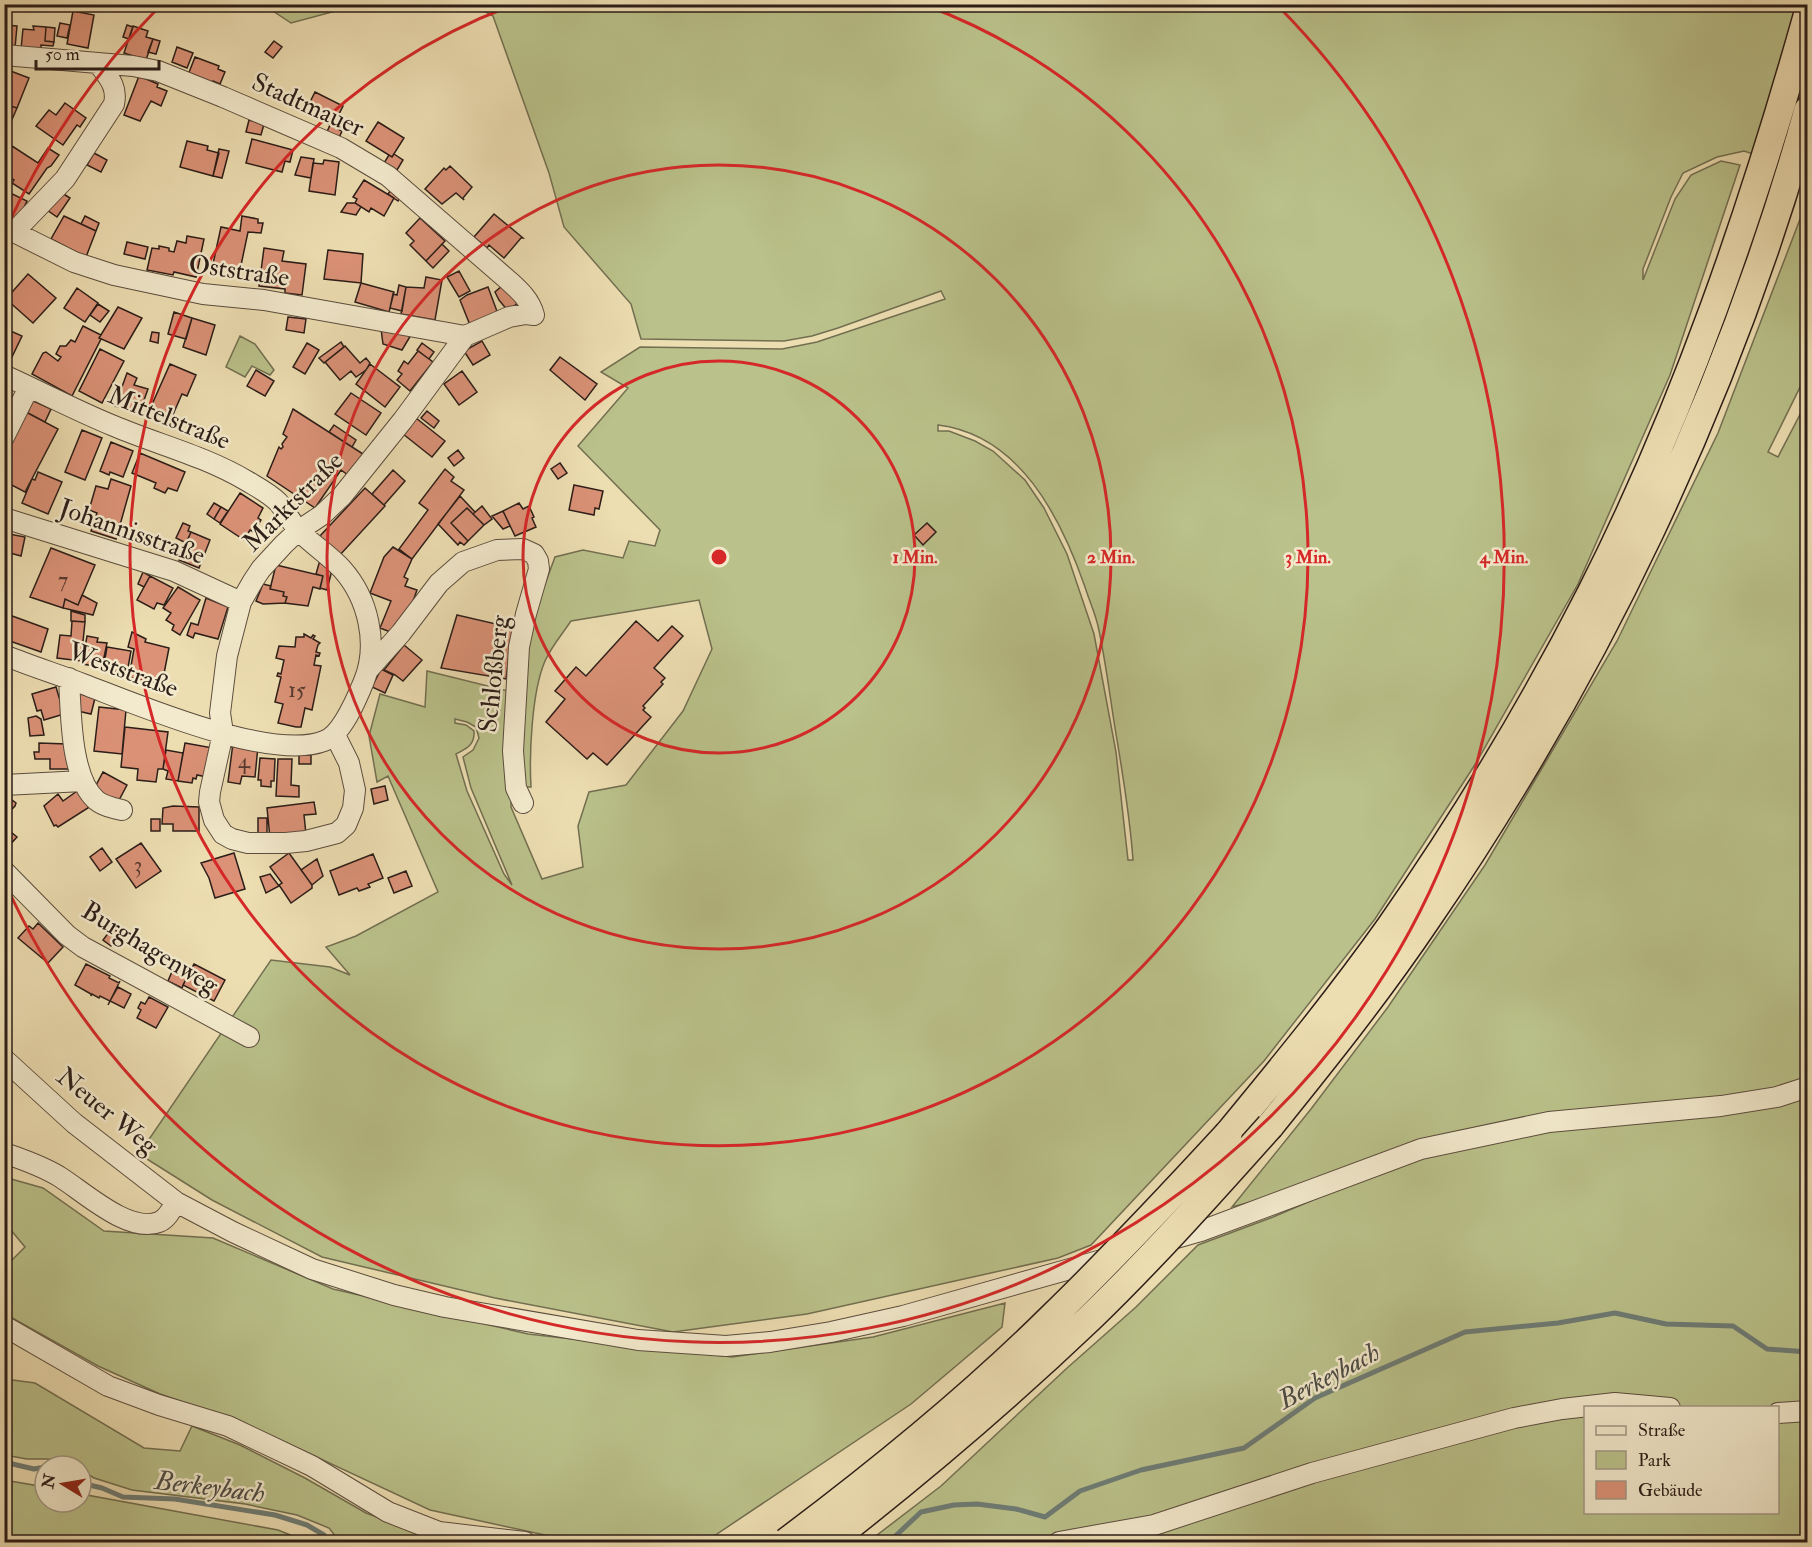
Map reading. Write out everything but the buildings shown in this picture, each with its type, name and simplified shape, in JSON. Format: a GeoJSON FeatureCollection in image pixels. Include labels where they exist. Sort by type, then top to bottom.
{"type":"FeatureCollection","features":[{"type":"Feature","properties":{"kind":"highway"},"geometry":{"type":"LineString","coordinates":[[786,1542],[851,1493],[951,1410],[1048,1322],[1140,1230],[1228,1134],[1311,1033],[1389,928],[1462,820],[1529,708],[1591,593],[1647,475],[1698,354],[1742,232],[1780,113],[1808,13]]}},
{"type":"Feature","properties":{"kind":"highway"},"geometry":{"type":"LineString","coordinates":[[829,1542],[894,1492],[985,1414],[1090,1317],[1182,1224],[1270,1126],[1350,1027],[1425,924],[1495,817],[1560,708],[1620,595],[1674,480],[1724,363],[1767,243],[1808,110]]}},
{"type":"Feature","properties":{"kind":"street","name":"Stadtmauer"},"geometry":{"type":"LineString","coordinates":[[4,55],[146,68],[172,76],[256,111],[363,160],[400,186],[509,281],[529,302],[534,315],[509,317],[465,336]]}},
{"type":"Feature","properties":{"kind":"street","name":"Oststraße"},"geometry":{"type":"LineString","coordinates":[[98,63],[114,85],[114,104],[65,179],[10,229],[74,262],[139,281],[202,294],[264,300],[465,336]]}},
{"type":"Feature","properties":{"kind":"street","name":"Marktstraße"},"geometry":{"type":"LineString","coordinates":[[335,735],[349,763],[355,790],[346,825],[337,833],[306,841],[267,844],[248,843],[223,834],[214,820],[209,802],[223,734],[220,713],[227,656],[241,602],[261,569],[298,531],[322,515],[342,496],[403,420],[465,336]]}},
{"type":"Feature","properties":{"kind":"street","name":"Mittelstraße"},"geometry":{"type":"LineString","coordinates":[[4,375],[114,426],[202,458],[235,474],[278,502],[298,531]]}},
{"type":"Feature","properties":{"kind":"street"},"geometry":{"type":"LineString","coordinates":[[4,437],[29,387]]}},
{"type":"Feature","properties":{"kind":"street","name":"Johannisstraße"},"geometry":{"type":"LineString","coordinates":[[4,518],[174,571],[241,602]]}},
{"type":"Feature","properties":{"kind":"street"},"geometry":{"type":"LineString","coordinates":[[223,734],[253,741],[296,745],[324,741],[335,735],[354,702],[368,670],[372,636],[358,592],[342,569],[298,531]]}},
{"type":"Feature","properties":{"kind":"street","name":"Schloßberg"},"geometry":{"type":"LineString","coordinates":[[368,670],[401,633],[439,583],[463,562],[497,550],[523,549],[534,554],[539,569],[519,647],[513,751],[516,788],[523,803]]}},
{"type":"Feature","properties":{"kind":"street","name":"Weststraße"},"geometry":{"type":"LineString","coordinates":[[4,655],[170,717],[223,734]]}},
{"type":"Feature","properties":{"kind":"street"},"geometry":{"type":"LineString","coordinates":[[69,678],[74,743],[83,781],[96,800],[122,810]]}},
{"type":"Feature","properties":{"kind":"street"},"geometry":{"type":"LineString","coordinates":[[4,785],[83,781]]}},
{"type":"Feature","properties":{"kind":"street","name":"Burghagenweg"},"geometry":{"type":"LineString","coordinates":[[4,871],[83,947],[249,1036]]}},
{"type":"Feature","properties":{"kind":"street","name":"Neuer Weg"},"geometry":{"type":"LineString","coordinates":[[4,1059],[74,1123],[176,1202],[312,1269],[394,1295],[445,1307],[638,1340],[726,1347],[831,1332],[903,1316],[1054,1275],[1201,1231],[1421,1149],[1549,1122],[1721,1106],[1777,1097],[1808,1087]]}},
{"type":"Feature","properties":{"kind":"street"},"geometry":{"type":"LineString","coordinates":[[4,1154],[58,1176],[96,1202],[141,1224],[159,1222],[166,1218],[176,1202]]}},
{"type":"Feature","properties":{"kind":"street"},"geometry":{"type":"LineString","coordinates":[[4,1326],[108,1386],[159,1406],[228,1426],[312,1466],[388,1512],[439,1532],[525,1542]]}},
{"type":"Feature","properties":{"kind":"street"},"geometry":{"type":"LineString","coordinates":[[1588,1406],[1615,1403],[1656,1406]]}},
{"type":"Feature","properties":{"kind":"street"},"geometry":{"type":"LineString","coordinates":[[1059,1542],[1154,1525],[1312,1473],[1514,1418],[1584,1407]]}},
{"type":"Feature","properties":{"kind":"street"},"geometry":{"type":"LineString","coordinates":[[1779,1413],[1808,1411]]}},
{"type":"Feature","properties":{"kind":"green space"},"geometry":{"type":"Polygon","coordinates":[[[264,5],[358,5],[291,23],[264,5]]]}},
{"type":"Feature","properties":{"kind":"green space"},"geometry":{"type":"Polygon","coordinates":[[[474,5],[1807,5],[1807,171],[1744,151],[1717,157],[1683,173],[1671,197],[1643,269],[1643,280],[1675,199],[1691,175],[1721,161],[1740,165],[1670,375],[1578,584],[1476,763],[1375,919],[1264,1061],[1091,1245],[1058,1258],[807,1314],[673,1332],[495,1298],[322,1257],[212,1200],[139,1154],[271,960],[330,967],[350,975],[326,947],[356,936],[438,892],[388,776],[377,782],[369,736],[380,694],[425,707],[427,671],[512,692],[511,807],[542,879],[583,867],[578,826],[589,792],[626,785],[683,711],[712,649],[699,600],[571,621],[550,651],[541,674],[532,722],[531,787],[522,787],[519,769],[525,656],[533,617],[555,557],[583,550],[623,558],[629,541],[655,546],[660,530],[578,446],[628,388],[601,372],[640,347],[782,349],[817,342],[945,299],[941,291],[838,328],[784,341],[641,339],[631,304],[564,227],[549,173],[493,16],[474,5]],[[938,425],[938,431],[949,431],[993,451],[1025,480],[1044,508],[1067,554],[1094,634],[1116,752],[1128,860],[1133,860],[1124,781],[1098,626],[1063,534],[1050,508],[1014,462],[992,445],[967,432],[938,425]],[[455,719],[455,723],[466,725],[474,731],[472,743],[456,754],[467,791],[504,874],[512,885],[471,788],[463,757],[473,750],[479,738],[476,727],[455,719]]]}},
{"type":"Feature","properties":{"kind":"green space"},"geometry":{"type":"Polygon","coordinates":[[[1807,201],[1807,373],[1768,452],[1778,457],[1807,401],[1807,1542],[868,1542],[941,1486],[1136,1307],[1198,1245],[1420,1159],[1604,1108],[1232,1207],[1311,1109],[1388,1007],[1485,865],[1617,641],[1718,433],[1807,201]]]}},
{"type":"Feature","properties":{"kind":"green space"},"geometry":{"type":"Polygon","coordinates":[[[240,336],[255,344],[274,370],[270,375],[252,366],[245,377],[226,367],[240,336]]]}},
{"type":"Feature","properties":{"kind":"green space"},"geometry":{"type":"Polygon","coordinates":[[[4,1177],[43,1188],[104,1231],[213,1238],[333,1289],[528,1334],[732,1357],[873,1337],[1005,1303],[1002,1327],[911,1404],[705,1542],[636,1542],[554,1537],[430,1510],[246,1424],[160,1394],[98,1366],[5,1314],[5,1267],[25,1247],[5,1223],[4,1177]]]}},
{"type":"Feature","properties":{"kind":"green space"},"geometry":{"type":"Polygon","coordinates":[[[5,1379],[35,1383],[144,1448],[180,1451],[192,1426],[240,1445],[305,1478],[366,1513],[431,1537],[454,1542],[340,1542],[329,1528],[297,1515],[245,1504],[132,1490],[94,1478],[93,1454],[33,1454],[33,1459],[5,1455],[5,1379]]]}},
{"type":"Feature","properties":{"kind":"green space"},"geometry":{"type":"Polygon","coordinates":[[[4,1480],[33,1485],[33,1514],[93,1514],[93,1496],[278,1530],[308,1542],[5,1542],[4,1480]]]}},
{"type":"Feature","properties":{"kind":"waterway","name":"Berkeybach"},"geometry":{"type":"LineString","coordinates":[[889,1542],[921,1512],[954,1505],[977,1504],[1016,1509],[1045,1517],[1080,1491],[1141,1470],[1244,1448],[1315,1398],[1465,1332],[1558,1323],[1615,1313],[1666,1324],[1733,1326],[1767,1349],[1808,1352]]}},
{"type":"Feature","properties":{"kind":"waterway","name":"Berkeybach"},"geometry":{"type":"LineString","coordinates":[[4,1462],[33,1469]]}},
{"type":"Feature","properties":{"kind":"waterway","name":"Berkeybach"},"geometry":{"type":"LineString","coordinates":[[93,1486],[123,1497],[175,1499],[275,1515],[307,1525],[324,1535],[327,1542]]}}]}
